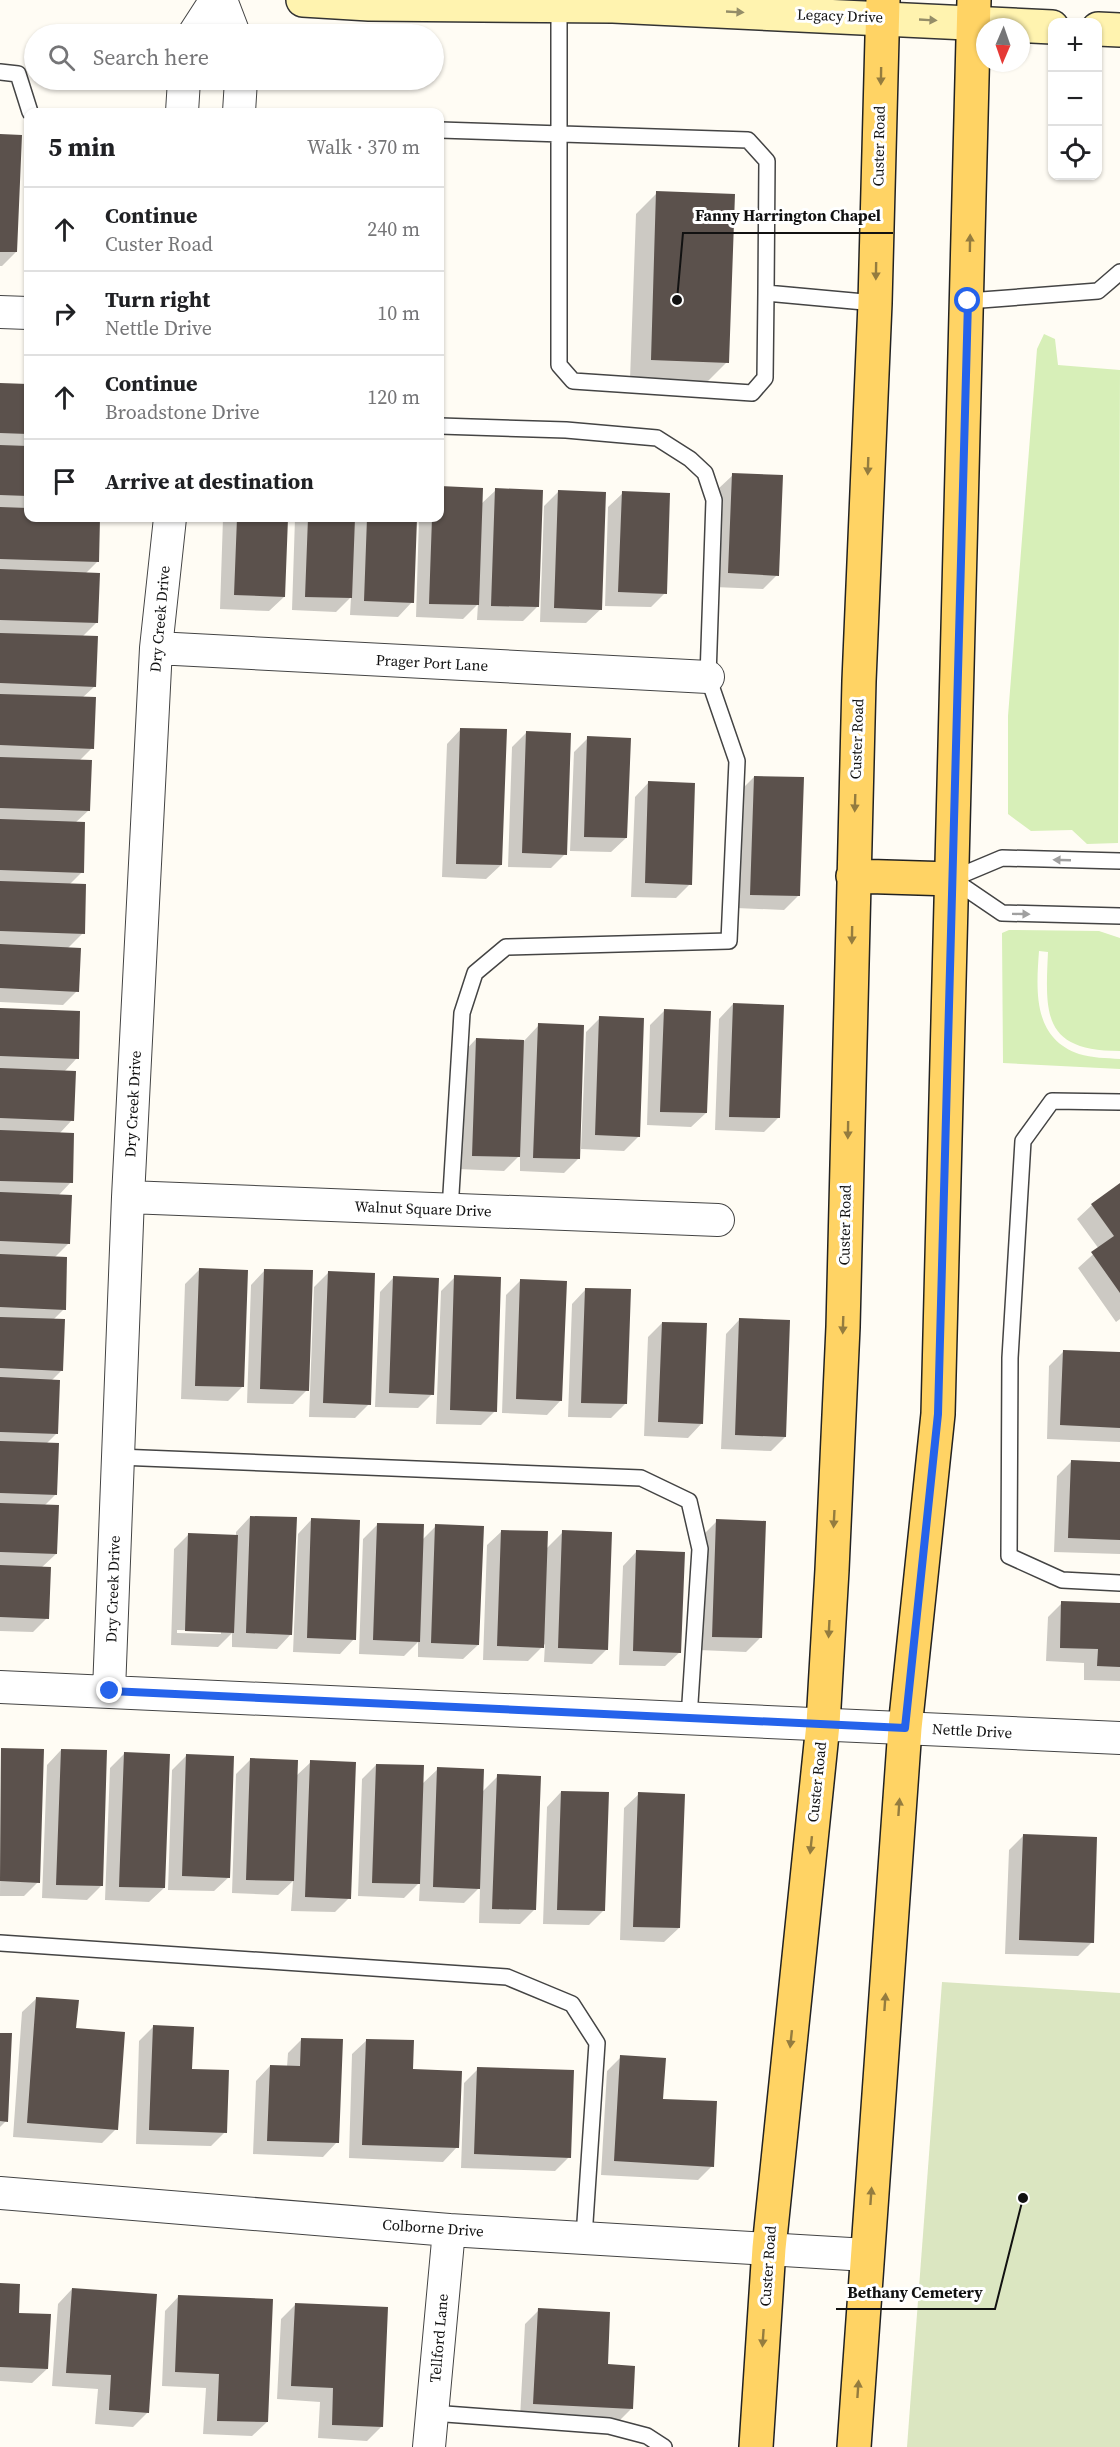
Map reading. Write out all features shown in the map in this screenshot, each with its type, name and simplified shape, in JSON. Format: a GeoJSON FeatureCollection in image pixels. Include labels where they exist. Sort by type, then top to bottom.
{"type":"FeatureCollection","features":[{"type":"Feature","properties":{"kind":"main road","name":"Legacy Drive"},"geometry":{"type":"LineString","coordinates":[[303,0],[369,4],[974,11],[1048,26]]}},
{"type":"Feature","properties":{"kind":"main road","name":"Custer Road"},"geometry":{"type":"LineString","coordinates":[[756,2447],[769,2247],[823,1724],[843,1327],[853,876],[875,303],[883,9]]}},
{"type":"Feature","properties":{"kind":"main road"},"geometry":{"type":"LineString","coordinates":[[854,2447],[905,1728],[938,1414],[974,11]]}},
{"type":"Feature","properties":{"kind":"main road"},"geometry":{"type":"LineString","coordinates":[[1102,29],[1120,30]]}},
{"type":"Feature","properties":{"kind":"main road"},"geometry":{"type":"LineString","coordinates":[[853,876],[952,879]]}},
{"type":"Feature","properties":{"kind":"street"},"geometry":{"type":"LineString","coordinates":[[200,24],[216,0]]}},
{"type":"Feature","properties":{"kind":"street"},"geometry":{"type":"LineString","coordinates":[[221,0],[230,24]]}},
{"type":"Feature","properties":{"kind":"street"},"geometry":{"type":"LineString","coordinates":[[182,108],[183,90]]}},
{"type":"Feature","properties":{"kind":"street"},"geometry":{"type":"LineString","coordinates":[[239,108],[240,90]]}},
{"type":"Feature","properties":{"kind":"street"},"geometry":{"type":"LineString","coordinates":[[0,312],[24,313]]}},
{"type":"Feature","properties":{"kind":"street","name":"Dry Creek Drive"},"geometry":{"type":"LineString","coordinates":[[110,1691],[128,1197],[156,648],[170,522]]}},
{"type":"Feature","properties":{"kind":"street","name":"Prager Port Lane"},"geometry":{"type":"LineString","coordinates":[[156,648],[708,677]]}},
{"type":"Feature","properties":{"kind":"street","name":"Walnut Square Drive"},"geometry":{"type":"LineString","coordinates":[[128,1197],[718,1220]]}},
{"type":"Feature","properties":{"kind":"street","name":"Nettle Drive"},"geometry":{"type":"LineString","coordinates":[[0,1687],[1120,1738]]}},
{"type":"Feature","properties":{"kind":"street","name":"Colborne Drive"},"geometry":{"type":"LineString","coordinates":[[0,2193],[449,2230],[769,2247],[867,2255]]}},
{"type":"Feature","properties":{"kind":"street","name":"Tellford Lane"},"geometry":{"type":"LineString","coordinates":[[429,2447],[449,2230]]}},
{"type":"Feature","properties":{"kind":"lane"},"geometry":{"type":"LineString","coordinates":[[444,130],[557,133],[748,140],[766,161],[765,378],[752,393],[573,381],[559,365],[557,133],[559,6]]}},
{"type":"Feature","properties":{"kind":"lane"},"geometry":{"type":"LineString","coordinates":[[0,72],[18,74],[29,108]]}},
{"type":"Feature","properties":{"kind":"lane"},"geometry":{"type":"LineString","coordinates":[[968,301],[1098,291],[1120,272]]}},
{"type":"Feature","properties":{"kind":"lane"},"geometry":{"type":"LineString","coordinates":[[766,294],[875,303]]}},
{"type":"Feature","properties":{"kind":"lane"},"geometry":{"type":"LineString","coordinates":[[444,426],[566,430],[657,438],[690,459],[705,473],[714,500],[708,677],[737,761],[729,941],[506,947],[475,973],[462,1013],[450,1210]]}},
{"type":"Feature","properties":{"kind":"lane"},"geometry":{"type":"LineString","coordinates":[[952,879],[1002,858],[1120,861]]}},
{"type":"Feature","properties":{"kind":"lane"},"geometry":{"type":"LineString","coordinates":[[952,879],[1002,913],[1120,916]]}},
{"type":"Feature","properties":{"kind":"lane"},"geometry":{"type":"LineString","coordinates":[[1120,1102],[1052,1101],[1023,1140],[1010,1358],[1009,1533],[1009,1556],[1062,1580],[1120,1583]]}},
{"type":"Feature","properties":{"kind":"lane"},"geometry":{"type":"LineString","coordinates":[[118,1457],[641,1478],[689,1501],[699,1549],[689,1718]]}},
{"type":"Feature","properties":{"kind":"lane"},"geometry":{"type":"LineString","coordinates":[[0,1943],[507,1977],[572,2004],[597,2043],[584,2237]]}},
{"type":"Feature","properties":{"kind":"lane"},"geometry":{"type":"LineString","coordinates":[[432,2413],[609,2427],[647,2436],[664,2447]]}},
{"type":"Feature","properties":{"kind":"green space"},"geometry":{"type":"Polygon","coordinates":[[[1044,334],[1055,339],[1058,365],[1120,370],[1118,843],[1087,844],[1072,830],[1031,831],[1008,814],[1008,716],[1037,349],[1044,334]]]}},
{"type":"Feature","properties":{"kind":"green space"},"geometry":{"type":"Polygon","coordinates":[[[1009,930],[1099,931],[1120,938],[1120,1051],[1095,1049],[1076,1044],[1063,1036],[1054,1025],[1047,994],[1048,952],[1039,951],[1038,997],[1045,1025],[1064,1047],[1079,1054],[1120,1059],[1120,1069],[1003,1063],[1002,933],[1009,930]]]}},
{"type":"Feature","properties":{"kind":"green space"},"geometry":{"type":"Polygon","coordinates":[[[942,1982],[1120,1993],[1120,2447],[907,2447],[942,1982]]]}},
{"type":"Feature","properties":{"kind":"building"},"geometry":{"type":"Polygon","coordinates":[[[0,134],[22,135],[17,252],[0,252],[0,134]]]}},
{"type":"Feature","properties":{"kind":"building"},"geometry":{"type":"Polygon","coordinates":[[[656,191],[735,194],[729,363],[651,360],[656,191]]]}},
{"type":"Feature","properties":{"kind":"building"},"geometry":{"type":"Polygon","coordinates":[[[0,383],[24,384],[24,434],[0,433],[0,383]]]}},
{"type":"Feature","properties":{"kind":"building"},"geometry":{"type":"Polygon","coordinates":[[[0,445],[24,446],[24,496],[0,495],[0,445]]]}},
{"type":"Feature","properties":{"kind":"building"},"geometry":{"type":"Polygon","coordinates":[[[732,473],[783,475],[779,576],[728,573],[732,473]]]}},
{"type":"Feature","properties":{"kind":"building"},"geometry":{"type":"Polygon","coordinates":[[[444,486],[483,488],[479,605],[429,604],[432,522],[444,522],[444,486]]]}},
{"type":"Feature","properties":{"kind":"building"},"geometry":{"type":"Polygon","coordinates":[[[495,488],[543,490],[539,607],[491,606],[495,488]]]}},
{"type":"Feature","properties":{"kind":"building"},"geometry":{"type":"Polygon","coordinates":[[[558,490],[606,492],[602,610],[554,608],[558,490]]]}},
{"type":"Feature","properties":{"kind":"building"},"geometry":{"type":"Polygon","coordinates":[[[622,491],[670,493],[667,594],[618,592],[622,491]]]}},
{"type":"Feature","properties":{"kind":"building"},"geometry":{"type":"Polygon","coordinates":[[[0,507],[24,508],[24,522],[100,522],[99,562],[0,559],[0,507]]]}},
{"type":"Feature","properties":{"kind":"building"},"geometry":{"type":"Polygon","coordinates":[[[237,522],[288,522],[285,597],[234,595],[237,522]]]}},
{"type":"Feature","properties":{"kind":"building"},"geometry":{"type":"Polygon","coordinates":[[[308,522],[355,522],[352,598],[305,597],[308,522]]]}},
{"type":"Feature","properties":{"kind":"building"},"geometry":{"type":"Polygon","coordinates":[[[367,522],[417,522],[414,603],[364,601],[367,522]]]}},
{"type":"Feature","properties":{"kind":"building"},"geometry":{"type":"Polygon","coordinates":[[[0,569],[100,573],[98,623],[0,620],[0,569]]]}},
{"type":"Feature","properties":{"kind":"building"},"geometry":{"type":"Polygon","coordinates":[[[0,633],[98,636],[96,687],[0,683],[0,633]]]}},
{"type":"Feature","properties":{"kind":"building"},"geometry":{"type":"Polygon","coordinates":[[[0,694],[96,697],[94,749],[0,745],[0,694]]]}},
{"type":"Feature","properties":{"kind":"building"},"geometry":{"type":"Polygon","coordinates":[[[460,728],[507,729],[502,865],[456,864],[460,728]]]}},
{"type":"Feature","properties":{"kind":"building"},"geometry":{"type":"Polygon","coordinates":[[[526,731],[571,733],[567,855],[522,853],[526,731]]]}},
{"type":"Feature","properties":{"kind":"building"},"geometry":{"type":"Polygon","coordinates":[[[587,736],[631,738],[627,838],[584,837],[587,736]]]}},
{"type":"Feature","properties":{"kind":"building"},"geometry":{"type":"Polygon","coordinates":[[[0,757],[92,760],[90,811],[0,808],[0,757]]]}},
{"type":"Feature","properties":{"kind":"building"},"geometry":{"type":"Polygon","coordinates":[[[754,776],[804,777],[800,896],[750,895],[754,776]]]}},
{"type":"Feature","properties":{"kind":"building"},"geometry":{"type":"Polygon","coordinates":[[[648,781],[695,783],[692,885],[645,883],[648,781]]]}},
{"type":"Feature","properties":{"kind":"building"},"geometry":{"type":"Polygon","coordinates":[[[0,819],[85,822],[84,873],[0,870],[0,819]]]}},
{"type":"Feature","properties":{"kind":"building"},"geometry":{"type":"Polygon","coordinates":[[[0,881],[86,884],[85,934],[0,931],[0,881]]]}},
{"type":"Feature","properties":{"kind":"building"},"geometry":{"type":"Polygon","coordinates":[[[0,944],[81,948],[79,992],[0,988],[0,944]]]}},
{"type":"Feature","properties":{"kind":"building"},"geometry":{"type":"Polygon","coordinates":[[[733,1003],[784,1005],[780,1118],[729,1117],[733,1003]]]}},
{"type":"Feature","properties":{"kind":"building"},"geometry":{"type":"Polygon","coordinates":[[[0,1008],[80,1011],[79,1059],[0,1056],[0,1008]]]}},
{"type":"Feature","properties":{"kind":"building"},"geometry":{"type":"Polygon","coordinates":[[[664,1009],[711,1011],[707,1113],[660,1112],[664,1009]]]}},
{"type":"Feature","properties":{"kind":"building"},"geometry":{"type":"Polygon","coordinates":[[[599,1016],[644,1018],[640,1137],[595,1135],[599,1016]]]}},
{"type":"Feature","properties":{"kind":"building"},"geometry":{"type":"Polygon","coordinates":[[[538,1023],[584,1025],[580,1159],[533,1158],[538,1023]]]}},
{"type":"Feature","properties":{"kind":"building"},"geometry":{"type":"Polygon","coordinates":[[[476,1038],[524,1040],[520,1157],[472,1156],[476,1038]]]}},
{"type":"Feature","properties":{"kind":"building"},"geometry":{"type":"Polygon","coordinates":[[[0,1068],[76,1071],[74,1121],[0,1118],[0,1068]]]}},
{"type":"Feature","properties":{"kind":"building"},"geometry":{"type":"Polygon","coordinates":[[[0,1130],[74,1133],[73,1183],[0,1181],[0,1130]]]}},
{"type":"Feature","properties":{"kind":"building"},"geometry":{"type":"Polygon","coordinates":[[[1120,1183],[1120,1293],[1091,1252],[1114,1236],[1091,1204],[1120,1183]]]}},
{"type":"Feature","properties":{"kind":"building"},"geometry":{"type":"Polygon","coordinates":[[[0,1192],[72,1195],[70,1244],[0,1241],[0,1192]]]}},
{"type":"Feature","properties":{"kind":"building"},"geometry":{"type":"Polygon","coordinates":[[[0,1254],[67,1257],[66,1310],[0,1307],[0,1254]]]}},
{"type":"Feature","properties":{"kind":"building"},"geometry":{"type":"Polygon","coordinates":[[[199,1268],[248,1270],[244,1387],[195,1386],[199,1268]]]}},
{"type":"Feature","properties":{"kind":"building"},"geometry":{"type":"Polygon","coordinates":[[[264,1269],[313,1270],[309,1391],[260,1389],[264,1269]]]}},
{"type":"Feature","properties":{"kind":"building"},"geometry":{"type":"Polygon","coordinates":[[[328,1271],[375,1273],[371,1405],[323,1403],[328,1271]]]}},
{"type":"Feature","properties":{"kind":"building"},"geometry":{"type":"Polygon","coordinates":[[[454,1275],[501,1277],[497,1412],[450,1410],[454,1275]]]}},
{"type":"Feature","properties":{"kind":"building"},"geometry":{"type":"Polygon","coordinates":[[[393,1276],[439,1278],[434,1395],[389,1393],[393,1276]]]}},
{"type":"Feature","properties":{"kind":"building"},"geometry":{"type":"Polygon","coordinates":[[[520,1279],[567,1281],[562,1401],[516,1399],[520,1279]]]}},
{"type":"Feature","properties":{"kind":"building"},"geometry":{"type":"Polygon","coordinates":[[[585,1288],[631,1289],[627,1404],[581,1403],[585,1288]]]}},
{"type":"Feature","properties":{"kind":"building"},"geometry":{"type":"Polygon","coordinates":[[[0,1317],[65,1319],[63,1371],[0,1368],[0,1317]]]}},
{"type":"Feature","properties":{"kind":"building"},"geometry":{"type":"Polygon","coordinates":[[[739,1318],[790,1320],[786,1437],[735,1435],[739,1318]]]}},
{"type":"Feature","properties":{"kind":"building"},"geometry":{"type":"Polygon","coordinates":[[[662,1322],[707,1323],[703,1424],[658,1422],[662,1322]]]}},
{"type":"Feature","properties":{"kind":"building"},"geometry":{"type":"Polygon","coordinates":[[[1063,1350],[1120,1352],[1120,1428],[1060,1425],[1063,1350]]]}},
{"type":"Feature","properties":{"kind":"building"},"geometry":{"type":"Polygon","coordinates":[[[0,1377],[60,1380],[58,1434],[0,1432],[0,1377]]]}},
{"type":"Feature","properties":{"kind":"building"},"geometry":{"type":"Polygon","coordinates":[[[0,1441],[59,1443],[57,1495],[0,1493],[0,1441]]]}},
{"type":"Feature","properties":{"kind":"building"},"geometry":{"type":"Polygon","coordinates":[[[1071,1460],[1120,1462],[1120,1540],[1068,1538],[1071,1460]]]}},
{"type":"Feature","properties":{"kind":"building"},"geometry":{"type":"Polygon","coordinates":[[[0,1503],[59,1505],[57,1554],[0,1552],[0,1503]]]}},
{"type":"Feature","properties":{"kind":"building"},"geometry":{"type":"Polygon","coordinates":[[[250,1516],[297,1517],[292,1635],[246,1633],[250,1516]]]}},
{"type":"Feature","properties":{"kind":"building"},"geometry":{"type":"Polygon","coordinates":[[[311,1518],[360,1520],[356,1640],[307,1638],[311,1518]]]}},
{"type":"Feature","properties":{"kind":"building"},"geometry":{"type":"Polygon","coordinates":[[[716,1519],[766,1521],[762,1638],[712,1637],[716,1519]]]}},
{"type":"Feature","properties":{"kind":"building"},"geometry":{"type":"Polygon","coordinates":[[[377,1523],[424,1524],[420,1642],[373,1640],[377,1523]]]}},
{"type":"Feature","properties":{"kind":"building"},"geometry":{"type":"Polygon","coordinates":[[[435,1524],[484,1526],[479,1645],[431,1643],[435,1524]]]}},
{"type":"Feature","properties":{"kind":"building"},"geometry":{"type":"Polygon","coordinates":[[[501,1530],[548,1531],[544,1648],[497,1646],[501,1530]]]}},
{"type":"Feature","properties":{"kind":"building"},"geometry":{"type":"Polygon","coordinates":[[[562,1530],[612,1532],[608,1650],[558,1648],[562,1530]]]}},
{"type":"Feature","properties":{"kind":"building"},"geometry":{"type":"Polygon","coordinates":[[[188,1533],[238,1535],[234,1633],[185,1631],[188,1533]]]}},
{"type":"Feature","properties":{"kind":"building"},"geometry":{"type":"Polygon","coordinates":[[[636,1550],[685,1552],[681,1653],[633,1651],[636,1550]]]}},
{"type":"Feature","properties":{"kind":"building"},"geometry":{"type":"Polygon","coordinates":[[[0,1565],[51,1567],[49,1619],[0,1617],[0,1565]]]}},
{"type":"Feature","properties":{"kind":"building"},"geometry":{"type":"Polygon","coordinates":[[[1061,1601],[1120,1603],[1120,1667],[1097,1666],[1098,1649],[1060,1648],[1061,1601]]]}},
{"type":"Feature","properties":{"kind":"building"},"geometry":{"type":"Polygon","coordinates":[[[1,1748],[44,1749],[40,1883],[0,1881],[1,1748]]]}},
{"type":"Feature","properties":{"kind":"building"},"geometry":{"type":"Polygon","coordinates":[[[61,1749],[107,1750],[103,1886],[56,1885],[61,1749]]]}},
{"type":"Feature","properties":{"kind":"building"},"geometry":{"type":"Polygon","coordinates":[[[124,1752],[170,1754],[165,1888],[119,1887],[124,1752]]]}},
{"type":"Feature","properties":{"kind":"building"},"geometry":{"type":"Polygon","coordinates":[[[186,1754],[234,1756],[230,1878],[182,1876],[186,1754]]]}},
{"type":"Feature","properties":{"kind":"building"},"geometry":{"type":"Polygon","coordinates":[[[250,1758],[298,1760],[294,1881],[246,1880],[250,1758]]]}},
{"type":"Feature","properties":{"kind":"building"},"geometry":{"type":"Polygon","coordinates":[[[310,1760],[356,1762],[351,1899],[305,1897],[310,1760]]]}},
{"type":"Feature","properties":{"kind":"building"},"geometry":{"type":"Polygon","coordinates":[[[376,1764],[424,1765],[420,1884],[372,1883],[376,1764]]]}},
{"type":"Feature","properties":{"kind":"building"},"geometry":{"type":"Polygon","coordinates":[[[437,1767],[484,1769],[480,1889],[433,1887],[437,1767]]]}},
{"type":"Feature","properties":{"kind":"building"},"geometry":{"type":"Polygon","coordinates":[[[497,1774],[541,1776],[536,1910],[492,1909],[497,1774]]]}},
{"type":"Feature","properties":{"kind":"building"},"geometry":{"type":"Polygon","coordinates":[[[561,1791],[609,1792],[605,1911],[557,1910],[561,1791]]]}},
{"type":"Feature","properties":{"kind":"building"},"geometry":{"type":"Polygon","coordinates":[[[638,1792],[685,1794],[680,1928],[633,1927],[638,1792]]]}},
{"type":"Feature","properties":{"kind":"building"},"geometry":{"type":"Polygon","coordinates":[[[1023,1834],[1097,1837],[1094,1943],[1019,1940],[1023,1834]]]}},
{"type":"Feature","properties":{"kind":"building"},"geometry":{"type":"Polygon","coordinates":[[[36,1997],[79,2000],[76,2028],[125,2032],[118,2130],[27,2123],[36,1997]]]}},
{"type":"Feature","properties":{"kind":"building"},"geometry":{"type":"Polygon","coordinates":[[[153,2025],[194,2027],[192,2069],[229,2070],[227,2133],[149,2130],[153,2025]]]}},
{"type":"Feature","properties":{"kind":"building"},"geometry":{"type":"Polygon","coordinates":[[[0,2033],[12,2033],[8,2122],[0,2121],[0,2033]]]}},
{"type":"Feature","properties":{"kind":"building"},"geometry":{"type":"Polygon","coordinates":[[[301,2038],[343,2039],[339,2143],[267,2141],[270,2065],[300,2066],[301,2038]]]}},
{"type":"Feature","properties":{"kind":"building"},"geometry":{"type":"Polygon","coordinates":[[[366,2039],[414,2040],[413,2069],[462,2071],[459,2148],[362,2145],[366,2039]]]}},
{"type":"Feature","properties":{"kind":"building"},"geometry":{"type":"Polygon","coordinates":[[[620,2055],[666,2058],[663,2099],[717,2101],[714,2167],[614,2161],[620,2055]]]}},
{"type":"Feature","properties":{"kind":"building"},"geometry":{"type":"Polygon","coordinates":[[[477,2067],[574,2070],[571,2158],[474,2154],[477,2067]]]}},
{"type":"Feature","properties":{"kind":"building"},"geometry":{"type":"Polygon","coordinates":[[[0,2283],[20,2284],[19,2313],[51,2314],[48,2369],[0,2367],[0,2283]]]}},
{"type":"Feature","properties":{"kind":"building"},"geometry":{"type":"Polygon","coordinates":[[[72,2288],[157,2294],[149,2413],[109,2410],[111,2375],[66,2373],[72,2288]]]}},
{"type":"Feature","properties":{"kind":"building"},"geometry":{"type":"Polygon","coordinates":[[[178,2295],[273,2299],[268,2422],[217,2421],[219,2374],[175,2372],[178,2295]]]}},
{"type":"Feature","properties":{"kind":"building"},"geometry":{"type":"Polygon","coordinates":[[[295,2303],[388,2307],[383,2427],[332,2425],[333,2388],[291,2386],[295,2303]]]}},
{"type":"Feature","properties":{"kind":"building"},"geometry":{"type":"Polygon","coordinates":[[[538,2308],[610,2312],[608,2364],[635,2366],[633,2409],[533,2404],[538,2308]]]}},
{"type":"Feature","properties":{"kind":"place","name":"Fanny Harrington Chapel"},"geometry":{"type":"Point","coordinates":[677,300]}},
{"type":"Feature","properties":{"kind":"place","name":"Bethany Cemetery"},"geometry":{"type":"Point","coordinates":[1023,2198]}},
{"type":"Feature","properties":{"kind":"route"},"geometry":{"type":"LineString","coordinates":[[110,1691],[905,1728],[938,1414],[968,301]]}}]}
